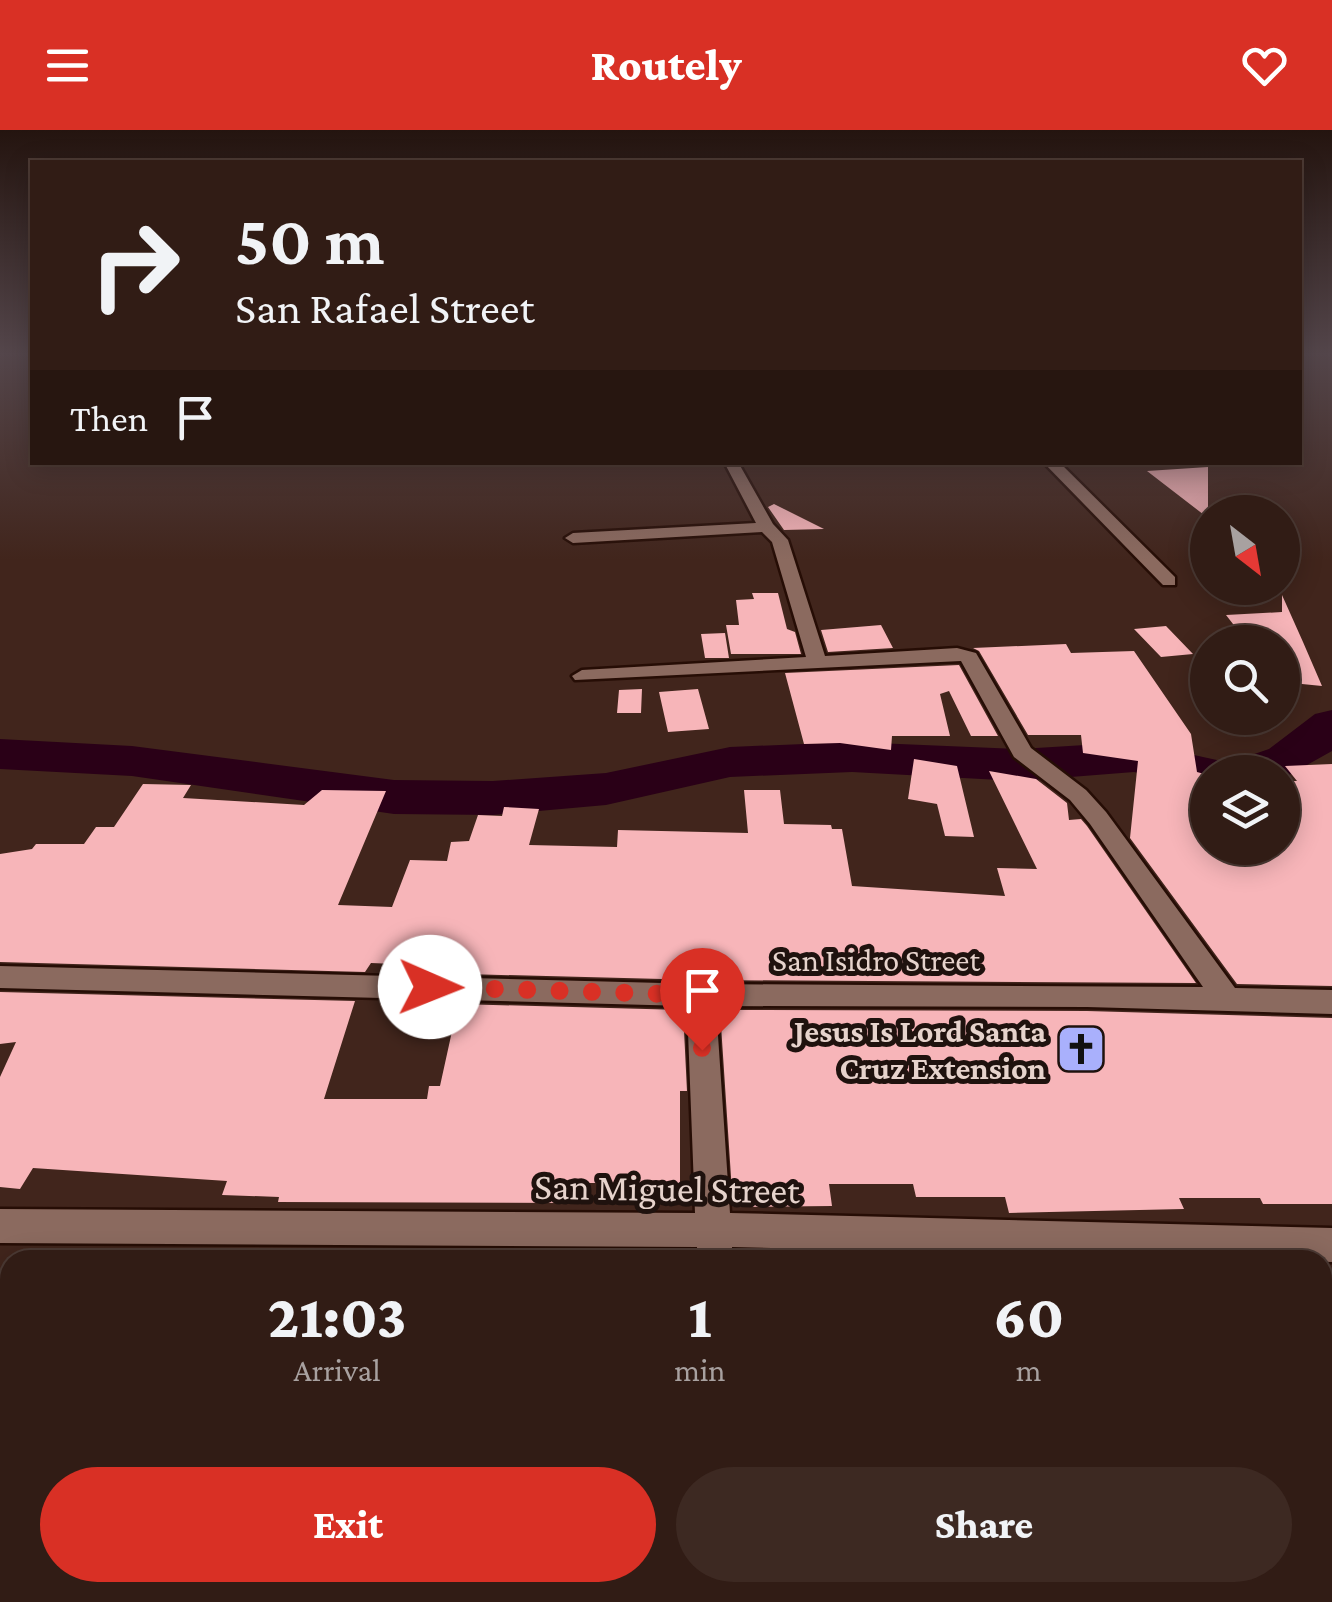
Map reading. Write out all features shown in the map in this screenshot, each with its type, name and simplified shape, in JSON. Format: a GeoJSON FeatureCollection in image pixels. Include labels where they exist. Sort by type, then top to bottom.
{"type":"FeatureCollection","features":[{"type":"Feature","properties":{"kind":"street"},"geometry":{"type":"LineString","coordinates":[[734,465],[766,528],[780,540],[817,662]]}},
{"type":"Feature","properties":{"kind":"street"},"geometry":{"type":"LineString","coordinates":[[1053,465],[1169,581]]}},
{"type":"Feature","properties":{"kind":"street"},"geometry":{"type":"LineString","coordinates":[[573,538],[766,528]]}},
{"type":"Feature","properties":{"kind":"street"},"geometry":{"type":"LineString","coordinates":[[582,676],[957,654],[969,657],[1022,752],[1078,795],[1098,818],[1226,998]]}},
{"type":"Feature","properties":{"kind":"street","name":"San Isidro Street"},"geometry":{"type":"LineString","coordinates":[[0,977],[701,995],[1332,1002]]}},
{"type":"Feature","properties":{"kind":"street"},"geometry":{"type":"LineString","coordinates":[[701,995],[714,1245]]}},
{"type":"Feature","properties":{"kind":"street","name":"San Miguel Street"},"geometry":{"type":"LineString","coordinates":[[0,1226],[1019,1250],[1332,1245]]}},
{"type":"Feature","properties":{"kind":"building"},"geometry":{"type":"Polygon","coordinates":[[[1208,467],[1208,495],[1190,495],[1190,504],[1147,471],[1208,467]]]}},
{"type":"Feature","properties":{"kind":"building"},"geometry":{"type":"Polygon","coordinates":[[[774,504],[824,529],[784,530],[768,507],[774,504]]]}},
{"type":"Feature","properties":{"kind":"building"},"geometry":{"type":"Polygon","coordinates":[[[752,593],[778,593],[787,629],[795,632],[801,654],[731,654],[726,625],[739,625],[736,600],[754,599],[752,593]]]}},
{"type":"Feature","properties":{"kind":"building"},"geometry":{"type":"Polygon","coordinates":[[[1282,605],[1286,605],[1295,625],[1234,625],[1226,615],[1282,612],[1282,605]]]}},
{"type":"Feature","properties":{"kind":"building"},"geometry":{"type":"Polygon","coordinates":[[[881,625],[893,648],[828,652],[821,630],[881,625]]]}},
{"type":"Feature","properties":{"kind":"building"},"geometry":{"type":"Polygon","coordinates":[[[1166,626],[1190,654],[1161,657],[1134,629],[1166,626]]]}},
{"type":"Feature","properties":{"kind":"building"},"geometry":{"type":"Polygon","coordinates":[[[725,633],[729,658],[705,658],[701,634],[725,633]]]}},
{"type":"Feature","properties":{"kind":"building"},"geometry":{"type":"Polygon","coordinates":[[[1300,636],[1322,686],[1300,684],[1300,636]]]}},
{"type":"Feature","properties":{"kind":"building"},"geometry":{"type":"Polygon","coordinates":[[[1066,644],[1071,653],[1134,651],[1191,735],[1194,755],[1190,755],[1190,865],[1300,865],[1300,765],[1332,764],[1332,986],[1237,984],[1130,838],[1138,761],[1083,753],[1081,735],[1028,735],[979,651],[973,648],[1066,644]]]}},
{"type":"Feature","properties":{"kind":"building"},"geometry":{"type":"Polygon","coordinates":[[[959,665],[998,736],[971,736],[949,691],[940,694],[950,736],[892,736],[891,750],[840,743],[804,744],[785,673],[959,665]]]}},
{"type":"Feature","properties":{"kind":"building"},"geometry":{"type":"Polygon","coordinates":[[[642,689],[641,713],[617,713],[619,690],[642,689]]]}},
{"type":"Feature","properties":{"kind":"building"},"geometry":{"type":"Polygon","coordinates":[[[698,689],[709,729],[668,732],[659,692],[698,689]]]}},
{"type":"Feature","properties":{"kind":"building"},"geometry":{"type":"Polygon","coordinates":[[[914,759],[957,766],[974,837],[945,836],[937,804],[908,799],[914,759]]]}},
{"type":"Feature","properties":{"kind":"building"},"geometry":{"type":"Polygon","coordinates":[[[989,771],[1036,779],[1067,803],[1069,820],[1081,819],[1087,826],[1196,983],[701,980],[465,974],[467,967],[371,963],[365,972],[0,962],[0,854],[32,849],[36,844],[84,844],[96,827],[114,827],[143,784],[191,785],[183,798],[304,805],[322,790],[386,791],[338,905],[392,907],[410,860],[447,861],[451,842],[469,841],[478,815],[502,816],[504,807],[539,809],[529,845],[617,847],[618,830],[748,833],[744,790],[780,790],[784,824],[831,825],[832,829],[842,829],[852,886],[1005,896],[997,868],[1037,869],[989,771]]]}},
{"type":"Feature","properties":{"kind":"building"},"geometry":{"type":"Polygon","coordinates":[[[0,992],[355,1001],[324,1099],[427,1099],[429,1086],[440,1086],[458,1004],[683,1010],[687,1091],[680,1091],[680,1202],[637,1202],[638,1183],[578,1183],[576,1203],[278,1202],[279,1197],[222,1195],[227,1181],[33,1168],[20,1189],[0,1187],[0,1077],[16,1042],[0,1044],[0,992]]]}},
{"type":"Feature","properties":{"kind":"building"},"geometry":{"type":"Polygon","coordinates":[[[720,1010],[1087,1011],[1332,1018],[1332,1204],[1263,1204],[1260,1198],[1179,1198],[1184,1209],[1009,1213],[1005,1197],[916,1197],[913,1184],[829,1184],[832,1206],[733,1207],[720,1010]]]}},
{"type":"Feature","properties":{"kind":"waterway"},"geometry":{"type":"LineString","coordinates":[[1294,755],[1332,724]]}},
{"type":"Feature","properties":{"kind":"waterway"},"geometry":{"type":"LineString","coordinates":[[0,754],[132,761],[394,797],[493,798],[606,789],[730,762],[852,757],[1020,765],[1134,757],[1190,769]]}},
{"type":"Feature","properties":{"kind":"place","name":"Jesus Is Lord Santa Cruz Extension"},"geometry":{"type":"Point","coordinates":[1081,1049]}},
{"type":"Feature","properties":{"kind":"route"},"geometry":{"type":"LineString","coordinates":[[430,987],[701,995],[702,1050]]}}]}
